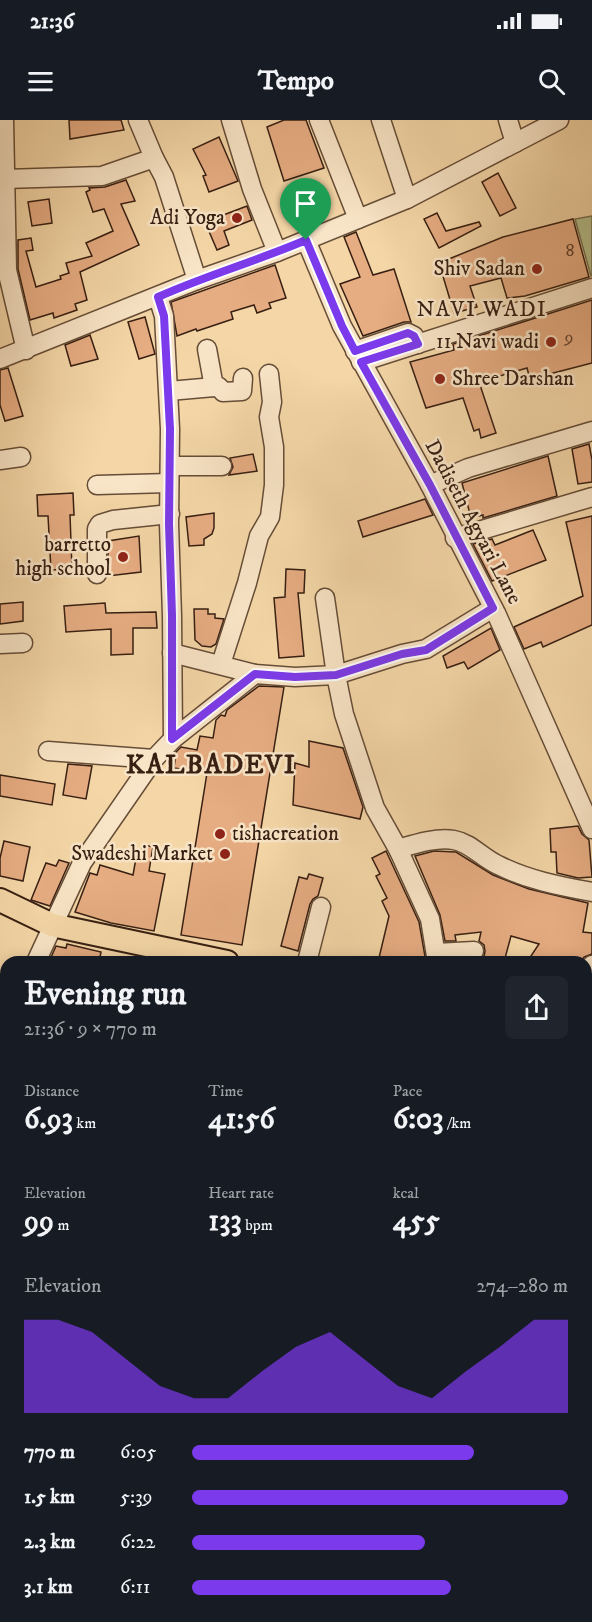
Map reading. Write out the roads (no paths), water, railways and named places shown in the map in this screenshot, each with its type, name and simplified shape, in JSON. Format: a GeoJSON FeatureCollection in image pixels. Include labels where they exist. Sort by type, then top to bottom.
{"type":"FeatureCollection","features":[{"type":"Feature","properties":{"kind":"main road"},"geometry":{"type":"LineString","coordinates":[[0,900],[52,925],[199,956]]}},
{"type":"Feature","properties":{"kind":"street"},"geometry":{"type":"LineString","coordinates":[[4,120],[3,270],[26,350]]}},
{"type":"Feature","properties":{"kind":"street"},"geometry":{"type":"LineString","coordinates":[[138,120],[164,177],[197,280]]}},
{"type":"Feature","properties":{"kind":"street"},"geometry":{"type":"LineString","coordinates":[[231,120],[252,189],[277,252]]}},
{"type":"Feature","properties":{"kind":"street"},"geometry":{"type":"LineString","coordinates":[[319,120],[358,219]]}},
{"type":"Feature","properties":{"kind":"street"},"geometry":{"type":"LineString","coordinates":[[381,120],[407,199]]}},
{"type":"Feature","properties":{"kind":"street"},"geometry":{"type":"LineString","coordinates":[[508,120],[516,142]]}},
{"type":"Feature","properties":{"kind":"street"},"geometry":{"type":"LineString","coordinates":[[0,359],[407,199],[560,120]]}},
{"type":"Feature","properties":{"kind":"street"},"geometry":{"type":"LineString","coordinates":[[5,179],[102,176],[154,158]]}},
{"type":"Feature","properties":{"kind":"street","name":"Dadiseth Agyari Lane"},"geometry":{"type":"LineString","coordinates":[[306,240],[342,326],[430,485],[455,538],[493,608],[592,829]]}},
{"type":"Feature","properties":{"kind":"street"},"geometry":{"type":"LineString","coordinates":[[358,357],[408,333],[414,336],[418,344],[500,309],[592,288]]}},
{"type":"Feature","properties":{"kind":"street"},"geometry":{"type":"LineString","coordinates":[[158,297],[164,316],[168,391],[172,739]]}},
{"type":"Feature","properties":{"kind":"street"},"geometry":{"type":"LineString","coordinates":[[207,349],[214,387]]}},
{"type":"Feature","properties":{"kind":"street"},"geometry":{"type":"LineString","coordinates":[[221,664],[247,583],[259,536],[270,517],[274,447],[269,417],[272,402],[269,374]]}},
{"type":"Feature","properties":{"kind":"street"},"geometry":{"type":"LineString","coordinates":[[168,391],[214,387],[219,387],[223,392],[242,391],[243,378]]}},
{"type":"Feature","properties":{"kind":"street"},"geometry":{"type":"LineString","coordinates":[[430,485],[468,468],[592,431]]}},
{"type":"Feature","properties":{"kind":"street"},"geometry":{"type":"LineString","coordinates":[[0,460],[21,457]]}},
{"type":"Feature","properties":{"kind":"street"},"geometry":{"type":"LineString","coordinates":[[97,485],[222,466]]}},
{"type":"Feature","properties":{"kind":"street"},"geometry":{"type":"LineString","coordinates":[[455,538],[592,497]]}},
{"type":"Feature","properties":{"kind":"street"},"geometry":{"type":"LineString","coordinates":[[97,574],[97,529],[100,524],[113,520],[170,514]]}},
{"type":"Feature","properties":{"kind":"street"},"geometry":{"type":"LineString","coordinates":[[325,598],[344,714],[375,808],[398,849],[430,919],[437,956]]}},
{"type":"Feature","properties":{"kind":"street"},"geometry":{"type":"LineString","coordinates":[[172,652],[255,674],[295,677],[336,675],[402,654],[426,650],[493,608]]}},
{"type":"Feature","properties":{"kind":"street"},"geometry":{"type":"LineString","coordinates":[[0,644],[23,643]]}},
{"type":"Feature","properties":{"kind":"street"},"geometry":{"type":"LineString","coordinates":[[39,956],[82,863],[154,759],[172,739],[255,674]]}},
{"type":"Feature","properties":{"kind":"street"},"geometry":{"type":"LineString","coordinates":[[48,751],[154,759]]}},
{"type":"Feature","properties":{"kind":"street"},"geometry":{"type":"LineString","coordinates":[[398,849],[423,842],[450,839],[465,842],[495,864],[517,874],[543,883],[592,892]]}},
{"type":"Feature","properties":{"kind":"street"},"geometry":{"type":"LineString","coordinates":[[309,956],[321,907]]}},
{"type":"Feature","properties":{"kind":"street"},"geometry":{"type":"LineString","coordinates":[[443,956],[474,951]]}},
{"type":"Feature","properties":{"kind":"place","name":"Adi Yoga"},"geometry":{"type":"Point","coordinates":[237,218]}},
{"type":"Feature","properties":{"kind":"place","name":"Shiv Sadan"},"geometry":{"type":"Point","coordinates":[537,269]}},
{"type":"Feature","properties":{"kind":"place","name":"11 Navi wadi"},"geometry":{"type":"Point","coordinates":[551,342]}},
{"type":"Feature","properties":{"kind":"place","name":"Shree Darshan"},"geometry":{"type":"Point","coordinates":[440,379]}},
{"type":"Feature","properties":{"kind":"place","name":"barretto high school"},"geometry":{"type":"Point","coordinates":[123,557]}},
{"type":"Feature","properties":{"kind":"place","name":"tishacreation"},"geometry":{"type":"Point","coordinates":[220,834]}},
{"type":"Feature","properties":{"kind":"place","name":"Swadeshi Market"},"geometry":{"type":"Point","coordinates":[225,854]}},
{"type":"Feature","properties":{"kind":"district","name":"NAVI WADI"},"geometry":{"type":"Point","coordinates":[482,309]}},
{"type":"Feature","properties":{"kind":"district","name":"KALBADEVI"},"geometry":{"type":"Point","coordinates":[211,765]}}]}
